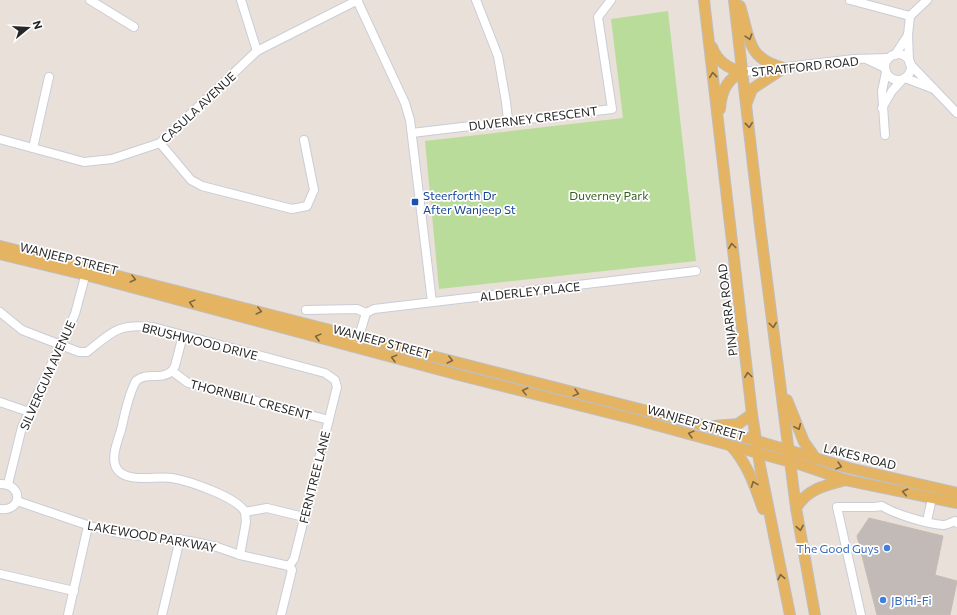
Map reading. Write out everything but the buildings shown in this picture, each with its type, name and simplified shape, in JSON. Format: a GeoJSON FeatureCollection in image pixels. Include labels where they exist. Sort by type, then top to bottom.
{"type":"FeatureCollection","features":[{"type":"Feature","properties":{"kind":"main road","name":"PINJARRA ROAD"},"geometry":{"type":"LineString","coordinates":[[704,0],[752,414],[772,534],[790,615]]}},
{"type":"Feature","properties":{"kind":"main road"},"geometry":{"type":"LineString","coordinates":[[734,0],[796,508],[815,615]]}},
{"type":"Feature","properties":{"kind":"main road"},"geometry":{"type":"LineString","coordinates":[[738,0],[752,47],[760,58],[771,65],[784,68]]}},
{"type":"Feature","properties":{"kind":"main road"},"geometry":{"type":"LineString","coordinates":[[708,36],[716,56],[730,67],[743,72]]}},
{"type":"Feature","properties":{"kind":"main road"},"geometry":{"type":"LineString","coordinates":[[747,106],[748,98],[752,89],[784,68]]}},
{"type":"Feature","properties":{"kind":"main road"},"geometry":{"type":"LineString","coordinates":[[719,130],[723,92],[733,77],[743,72]]}},
{"type":"Feature","properties":{"kind":"main road","name":"WANJEEP STREET"},"geometry":{"type":"LineString","coordinates":[[0,246],[355,348],[636,414],[706,426],[757,442]]}},
{"type":"Feature","properties":{"kind":"main road","name":"WANJEEP STREET"},"geometry":{"type":"LineString","coordinates":[[0,254],[86,271],[358,337],[636,414],[758,453]]}},
{"type":"Feature","properties":{"kind":"main road"},"geometry":{"type":"LineString","coordinates":[[779,377],[790,411],[804,442],[816,459]]}},
{"type":"Feature","properties":{"kind":"main road"},"geometry":{"type":"LineString","coordinates":[[706,426],[738,424],[752,414]]}},
{"type":"Feature","properties":{"kind":"main road","name":"LAKES ROAD"},"geometry":{"type":"LineString","coordinates":[[757,442],[849,468],[957,493]]}},
{"type":"Feature","properties":{"kind":"main road"},"geometry":{"type":"LineString","coordinates":[[729,444],[746,466],[772,534]]}},
{"type":"Feature","properties":{"kind":"main road","name":"LAKES ROAD"},"geometry":{"type":"LineString","coordinates":[[758,453],[846,480],[957,503]]}},
{"type":"Feature","properties":{"kind":"main road"},"geometry":{"type":"LineString","coordinates":[[796,508],[800,500],[809,492],[846,480]]}},
{"type":"Feature","properties":{"kind":"street"},"geometry":{"type":"LineString","coordinates":[[91,0],[134,27]]}},
{"type":"Feature","properties":{"kind":"street"},"geometry":{"type":"LineString","coordinates":[[242,0],[257,51]]}},
{"type":"Feature","properties":{"kind":"street"},"geometry":{"type":"LineString","coordinates":[[357,0],[404,103],[412,133],[432,302]]}},
{"type":"Feature","properties":{"kind":"street","name":"CASULA AVENUE"},"geometry":{"type":"LineString","coordinates":[[0,139],[84,162],[112,159],[160,143],[257,51],[357,0]]}},
{"type":"Feature","properties":{"kind":"street"},"geometry":{"type":"LineString","coordinates":[[476,0],[498,56],[508,120]]}},
{"type":"Feature","properties":{"kind":"street","name":"DUVERNEY CRESCENT"},"geometry":{"type":"LineString","coordinates":[[412,133],[508,120],[612,109],[598,17],[610,0]]}},
{"type":"Feature","properties":{"kind":"street"},"geometry":{"type":"LineString","coordinates":[[850,0],[859,1],[910,16]]}},
{"type":"Feature","properties":{"kind":"street"},"geometry":{"type":"LineString","coordinates":[[882,109],[892,91],[910,72],[908,35],[910,16],[927,0]]}},
{"type":"Feature","properties":{"kind":"street"},"geometry":{"type":"LineString","coordinates":[[885,135],[882,109],[882,91],[886,70],[892,56],[908,35]]}},
{"type":"Feature","properties":{"kind":"street"},"geometry":{"type":"LineString","coordinates":[[892,56],[905,56],[957,113]]}},
{"type":"Feature","properties":{"kind":"street","name":"STRATFORD ROAD"},"geometry":{"type":"LineString","coordinates":[[743,72],[854,59],[868,60],[892,56]]}},
{"type":"Feature","properties":{"kind":"street","name":"STRATFORD ROAD"},"geometry":{"type":"LineString","coordinates":[[868,60],[886,70]]}},
{"type":"Feature","properties":{"kind":"street"},"geometry":{"type":"LineString","coordinates":[[886,70],[894,80],[903,79],[934,89]]}},
{"type":"Feature","properties":{"kind":"street"},"geometry":{"type":"LineString","coordinates":[[33,148],[49,77]]}},
{"type":"Feature","properties":{"kind":"street"},"geometry":{"type":"LineString","coordinates":[[160,143],[191,180],[202,186],[292,209],[307,206],[314,190],[304,140]]}},
{"type":"Feature","properties":{"kind":"street","name":"SILVERGUM AVENUE"},"geometry":{"type":"LineString","coordinates":[[4,484],[22,427],[75,314],[86,271]]}},
{"type":"Feature","properties":{"kind":"street","name":"ALDERLEY PLACE"},"geometry":{"type":"LineString","coordinates":[[366,314],[374,309],[696,271]]}},
{"type":"Feature","properties":{"kind":"street"},"geometry":{"type":"LineString","coordinates":[[306,310],[357,309],[366,314],[355,348]]}},
{"type":"Feature","properties":{"kind":"street","name":"BRUSHWOOD DRIVE"},"geometry":{"type":"LineString","coordinates":[[0,312],[22,330],[60,346],[79,352],[87,352],[108,334],[122,327],[137,325],[153,327],[325,373],[335,380],[337,387]]}},
{"type":"Feature","properties":{"kind":"street"},"geometry":{"type":"LineString","coordinates":[[183,335],[175,366],[172,371],[165,376],[147,375],[136,381],[116,448],[114,460],[116,468],[121,473],[138,478],[171,478],[202,487],[239,503],[245,512],[246,522],[240,555]]}},
{"type":"Feature","properties":{"kind":"street","name":"THORNBILL CRESENT"},"geometry":{"type":"LineString","coordinates":[[172,371],[188,383],[329,420]]}},
{"type":"Feature","properties":{"kind":"street","name":"FERNTREE LANE"},"geometry":{"type":"LineString","coordinates":[[289,566],[294,559],[337,387]]}},
{"type":"Feature","properties":{"kind":"street"},"geometry":{"type":"LineString","coordinates":[[0,402],[29,412]]}},
{"type":"Feature","properties":{"kind":"street"},"geometry":{"type":"LineString","coordinates":[[0,509],[6,510],[13,507],[17,501],[17,494],[14,488],[4,484]]}},
{"type":"Feature","properties":{"kind":"street"},"geometry":{"type":"LineString","coordinates":[[927,521],[932,498]]}},
{"type":"Feature","properties":{"kind":"street","name":"LAKEWOOD PARKWAY"},"geometry":{"type":"LineString","coordinates":[[17,501],[88,526],[123,534],[180,539],[289,566]]}},
{"type":"Feature","properties":{"kind":"street"},"geometry":{"type":"LineString","coordinates":[[861,615],[837,507],[882,506],[892,512],[944,525],[955,521],[957,523]]}},
{"type":"Feature","properties":{"kind":"street"},"geometry":{"type":"LineString","coordinates":[[245,512],[267,508],[304,517]]}},
{"type":"Feature","properties":{"kind":"street"},"geometry":{"type":"LineString","coordinates":[[68,615],[88,526]]}},
{"type":"Feature","properties":{"kind":"street"},"geometry":{"type":"LineString","coordinates":[[162,615],[180,539]]}},
{"type":"Feature","properties":{"kind":"street"},"geometry":{"type":"LineString","coordinates":[[281,615],[292,570],[289,566]]}},
{"type":"Feature","properties":{"kind":"street"},"geometry":{"type":"LineString","coordinates":[[0,574],[74,591]]}},
{"type":"Feature","properties":{"kind":"green space","name":"Duverney Park"},"geometry":{"type":"Polygon","coordinates":[[[668,11],[696,261],[439,289],[425,141],[623,118],[611,19],[668,11]]]}},
{"type":"Feature","properties":{"kind":"place","name":"Steerforth Dr After Wanjeep St"},"geometry":{"type":"Point","coordinates":[415,202]}},
{"type":"Feature","properties":{"kind":"place","name":"The Good Guys"},"geometry":{"type":"Point","coordinates":[887,548]}},
{"type":"Feature","properties":{"kind":"place","name":"JB Hi-Fi"},"geometry":{"type":"Point","coordinates":[883,600]}}]}
